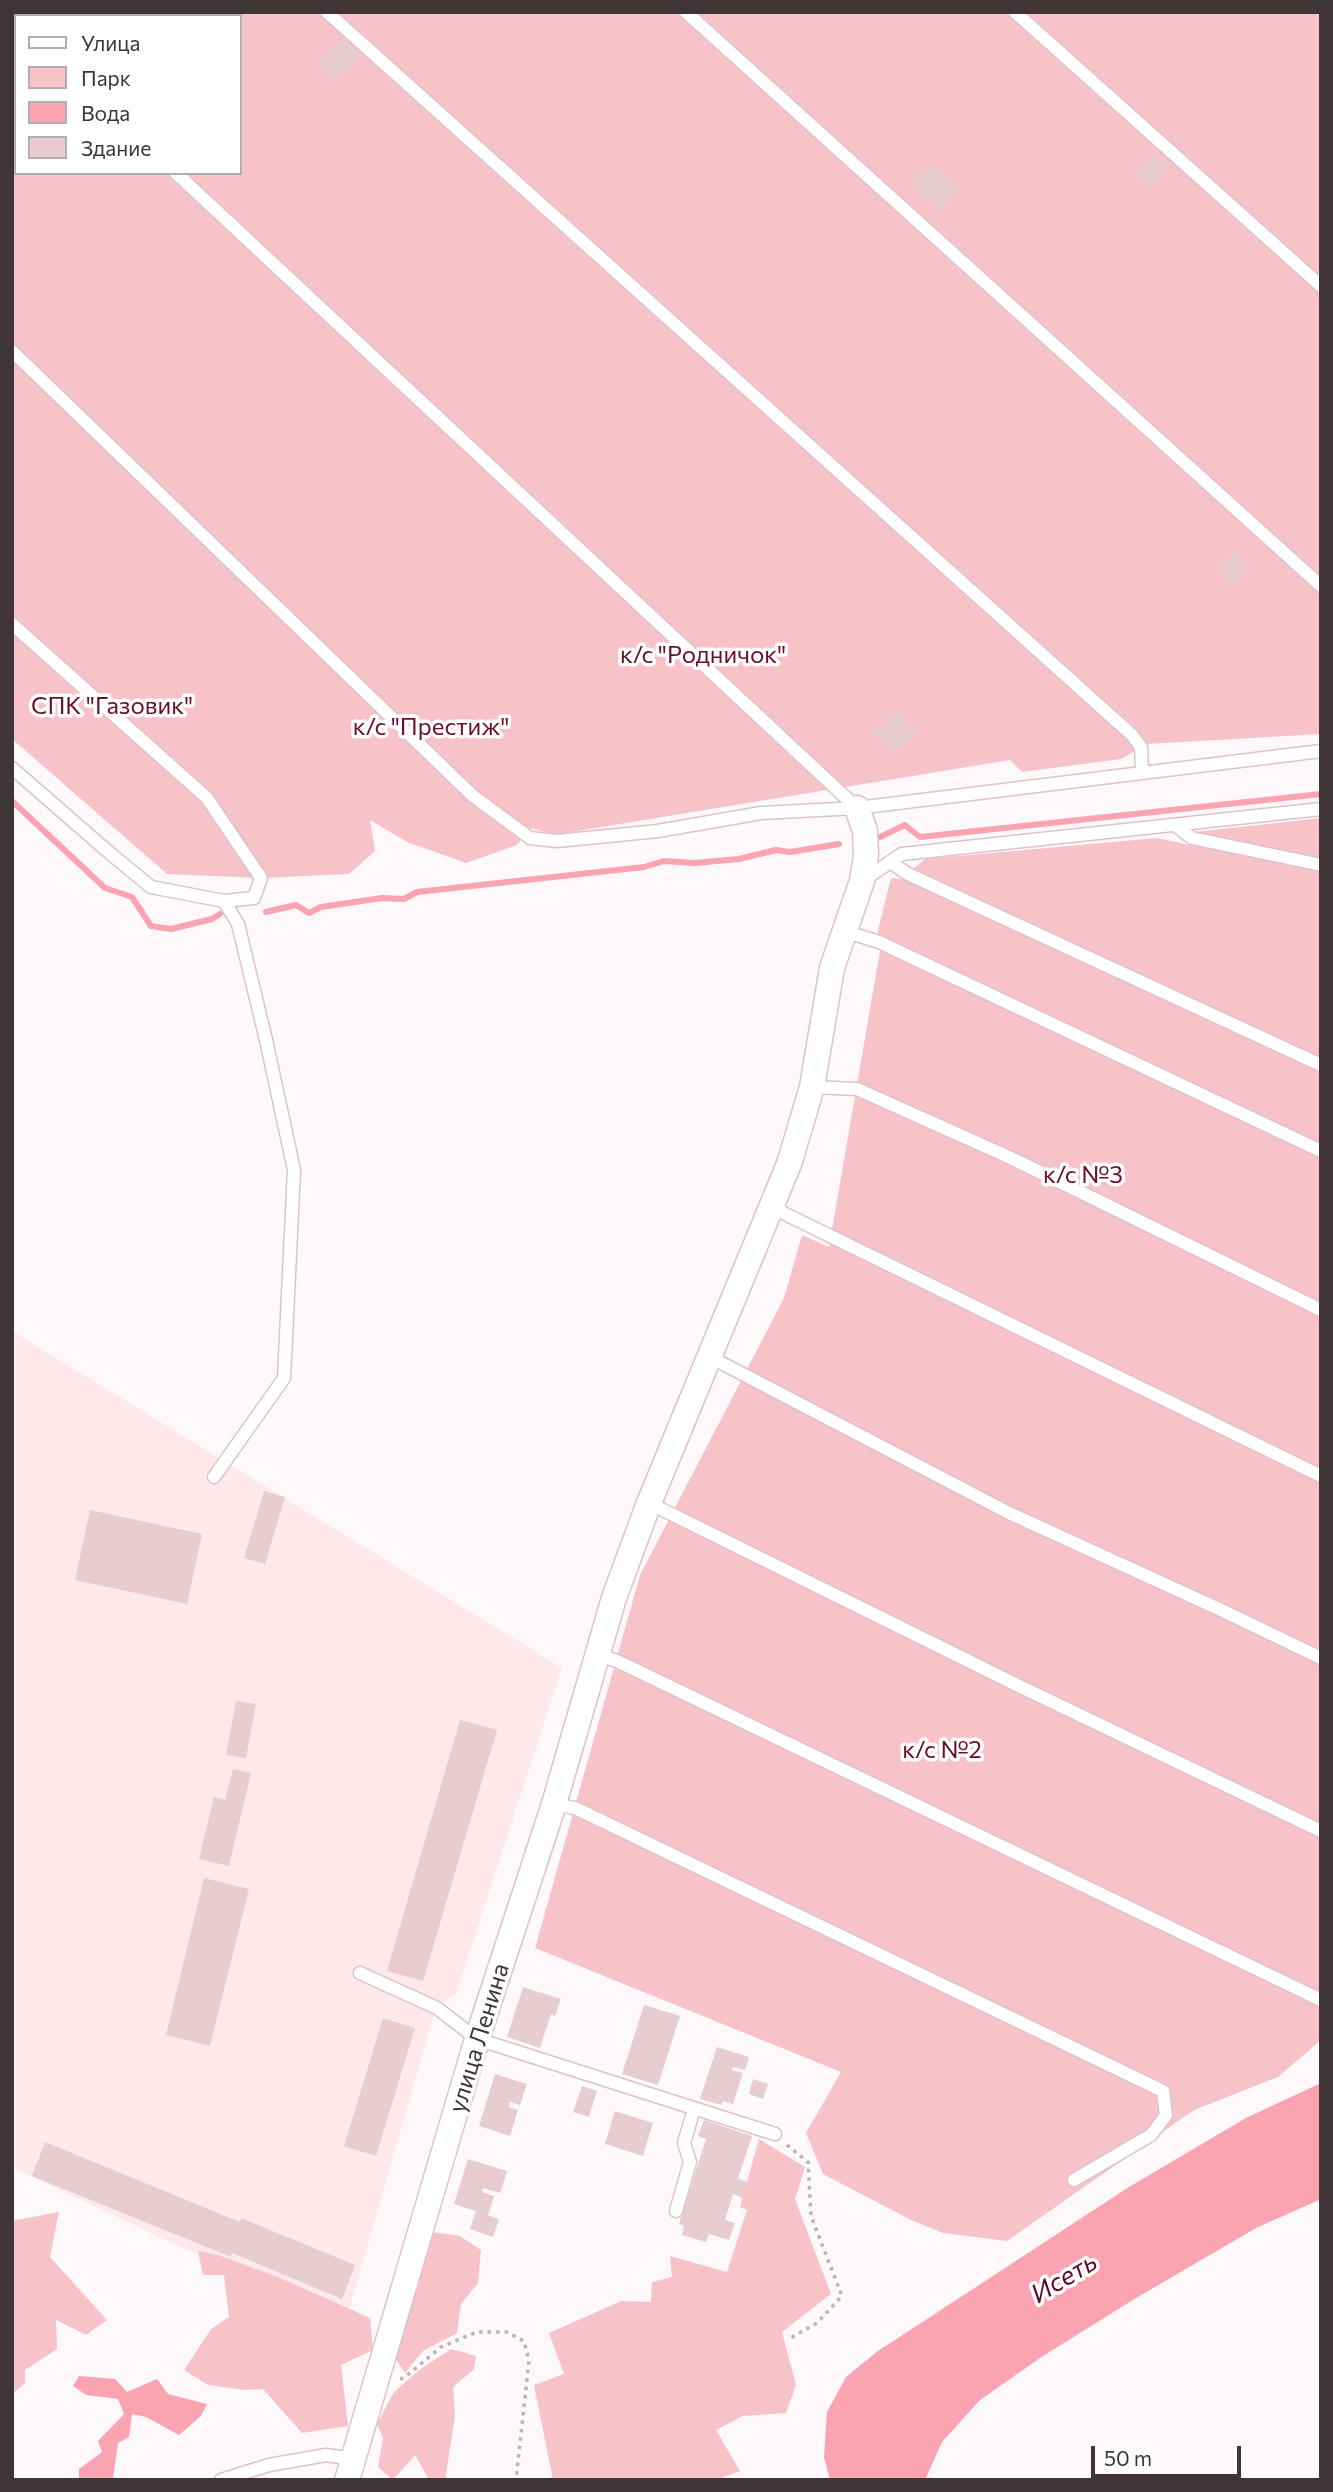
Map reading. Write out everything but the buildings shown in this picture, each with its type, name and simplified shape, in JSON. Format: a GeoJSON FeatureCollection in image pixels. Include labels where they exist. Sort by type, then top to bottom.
{"type":"FeatureCollection","features":[{"type":"Feature","properties":{"kind":"street","name":"улица Ленина"},"geometry":{"type":"LineString","coordinates":[[351,2469],[477,2039],[554,1804],[614,1598],[649,1503],[789,1164],[813,1087],[832,968],[862,881],[866,843],[857,808]]}},
{"type":"Feature","properties":{"kind":"lane"},"geometry":{"type":"LineString","coordinates":[[327,12],[1132,735],[1141,747],[1142,771]]}},
{"type":"Feature","properties":{"kind":"lane"},"geometry":{"type":"LineString","coordinates":[[686,12],[1321,586]]}},
{"type":"Feature","properties":{"kind":"lane"},"geometry":{"type":"LineString","coordinates":[[1015,12],[1321,286]]}},
{"type":"Feature","properties":{"kind":"lane"},"geometry":{"type":"LineString","coordinates":[[178,175],[857,808]]}},
{"type":"Feature","properties":{"kind":"lane"},"geometry":{"type":"LineString","coordinates":[[12,351],[473,796],[530,838],[557,841],[658,831],[761,813],[857,808],[1321,751]]}},
{"type":"Feature","properties":{"kind":"lane"},"geometry":{"type":"LineString","coordinates":[[12,625],[207,798],[261,878],[254,898],[224,901],[152,887],[12,768]]}},
{"type":"Feature","properties":{"kind":"lane"},"geometry":{"type":"LineString","coordinates":[[862,881],[902,854],[1321,809]]}},
{"type":"Feature","properties":{"kind":"lane"},"geometry":{"type":"LineString","coordinates":[[1176,826],[1192,838],[1321,865]]}},
{"type":"Feature","properties":{"kind":"lane"},"geometry":{"type":"LineString","coordinates":[[890,862],[908,874],[1321,1065]]}},
{"type":"Feature","properties":{"kind":"lane"},"geometry":{"type":"LineString","coordinates":[[214,1477],[284,1378],[294,1170],[238,925],[224,901]]}},
{"type":"Feature","properties":{"kind":"lane"},"geometry":{"type":"LineString","coordinates":[[844,931],[879,942],[1321,1151]]}},
{"type":"Feature","properties":{"kind":"lane"},"geometry":{"type":"LineString","coordinates":[[813,1087],[857,1089],[1011,1158],[1321,1310]]}},
{"type":"Feature","properties":{"kind":"lane"},"geometry":{"type":"LineString","coordinates":[[771,1208],[1321,1476]]}},
{"type":"Feature","properties":{"kind":"lane"},"geometry":{"type":"LineString","coordinates":[[710,1356],[1009,1513],[1321,1658]]}},
{"type":"Feature","properties":{"kind":"lane"},"geometry":{"type":"LineString","coordinates":[[649,1503],[1017,1685],[1321,1831]]}},
{"type":"Feature","properties":{"kind":"lane"},"geometry":{"type":"LineString","coordinates":[[597,1655],[617,1661],[1321,2000]]}},
{"type":"Feature","properties":{"kind":"lane"},"geometry":{"type":"LineString","coordinates":[[554,1804],[575,1808],[1163,2091],[1166,2115],[1151,2135],[1074,2180]]}},
{"type":"Feature","properties":{"kind":"lane"},"geometry":{"type":"LineString","coordinates":[[360,1973],[437,2008],[477,2039],[775,2134]]}},
{"type":"Feature","properties":{"kind":"lane"},"geometry":{"type":"LineString","coordinates":[[676,2211],[690,2162],[684,2143],[694,2109]]}},
{"type":"Feature","properties":{"kind":"lane"},"geometry":{"type":"LineString","coordinates":[[221,2480],[269,2465],[326,2455],[351,2469]]}},
{"type":"Feature","properties":{"kind":"path"},"geometry":{"type":"LineString","coordinates":[[775,2134],[808,2162],[811,2216],[842,2295],[817,2323],[789,2339]]}},
{"type":"Feature","properties":{"kind":"path"},"geometry":{"type":"LineString","coordinates":[[377,2384],[404,2378],[441,2347],[477,2332],[507,2332],[524,2341],[529,2361],[516,2480]]}},
{"type":"Feature","properties":{"kind":"shaded area"},"geometry":{"type":"Polygon","coordinates":[[[12,1331],[562,1668],[456,1994],[436,2008],[348,2314],[189,2251],[12,2167],[12,1331]]]}},
{"type":"Feature","properties":{"kind":"green space"},"geometry":{"type":"Polygon","coordinates":[[[12,12],[1321,12],[1321,734],[1147,744],[1121,759],[1022,772],[1010,760],[553,835],[532,828],[517,845],[466,863],[407,842],[370,820],[375,851],[349,874],[261,878],[167,874],[12,739],[12,12]]]}},
{"type":"Feature","properties":{"kind":"green space","name":"к/с №2"},"geometry":{"type":"Polygon","coordinates":[[[1321,818],[1321,2040],[1278,2077],[1194,2110],[1007,2241],[943,2233],[911,2220],[823,2174],[806,2133],[841,2072],[535,1948],[640,1575],[784,1298],[802,1235],[829,1247],[880,951],[878,931],[891,878],[901,879],[925,859],[1157,838],[1190,845],[1195,832],[1321,818]]]}},
{"type":"Feature","properties":{"kind":"green space"},"geometry":{"type":"Polygon","coordinates":[[[759,2139],[805,2167],[795,2199],[831,2294],[782,2332],[796,2385],[786,2413],[743,2416],[716,2430],[740,2471],[717,2480],[553,2480],[534,2385],[564,2374],[549,2333],[621,2301],[651,2302],[652,2282],[672,2277],[670,2256],[727,2272],[747,2210],[740,2207],[759,2139]]]}},
{"type":"Feature","properties":{"kind":"green space"},"geometry":{"type":"Polygon","coordinates":[[[59,2212],[50,2257],[107,2320],[86,2335],[56,2320],[57,2349],[25,2370],[25,2383],[12,2394],[12,2221],[59,2212]]]}},
{"type":"Feature","properties":{"kind":"green space"},"geometry":{"type":"Polygon","coordinates":[[[432,2232],[460,2236],[481,2250],[478,2283],[461,2304],[457,2333],[423,2351],[405,2373],[394,2356],[432,2232]]]}},
{"type":"Feature","properties":{"kind":"green space"},"geometry":{"type":"Polygon","coordinates":[[[198,2251],[218,2255],[280,2278],[370,2318],[373,2350],[341,2365],[348,2426],[302,2433],[263,2389],[245,2390],[208,2385],[184,2370],[211,2329],[229,2317],[224,2275],[203,2275],[198,2251]]]}},
{"type":"Feature","properties":{"kind":"green space"},"geometry":{"type":"Polygon","coordinates":[[[451,2349],[476,2356],[474,2369],[453,2387],[455,2416],[445,2480],[428,2478],[415,2455],[393,2480],[378,2467],[383,2438],[377,2424],[394,2392],[419,2370],[451,2349]]]}},
{"type":"Feature","properties":{"kind":"water","name":"Исеть"},"geometry":{"type":"Polygon","coordinates":[[[1321,2083],[1321,2199],[1256,2228],[1136,2298],[1043,2356],[980,2400],[942,2442],[925,2480],[830,2480],[824,2457],[827,2412],[846,2377],[878,2351],[1129,2187],[1246,2118],[1321,2083]]]}},
{"type":"Feature","properties":{"kind":"water"},"geometry":{"type":"Polygon","coordinates":[[[79,2376],[115,2379],[127,2392],[157,2379],[168,2394],[207,2404],[201,2416],[179,2435],[146,2417],[132,2414],[129,2437],[118,2443],[113,2478],[79,2480],[79,2469],[102,2452],[98,2441],[124,2414],[118,2399],[86,2395],[73,2386],[79,2376]]]}},
{"type":"Feature","properties":{"kind":"waterway"},"geometry":{"type":"LineString","coordinates":[[876,839],[905,825],[920,837],[1321,794]]}},
{"type":"Feature","properties":{"kind":"waterway"},"geometry":{"type":"LineString","coordinates":[[12,801],[105,888],[132,897],[151,926],[171,929],[212,919],[220,914]]}},
{"type":"Feature","properties":{"kind":"waterway"},"geometry":{"type":"LineString","coordinates":[[266,912],[296,905],[309,913],[321,907],[382,898],[404,899],[417,892],[644,867],[664,861],[694,863],[739,859],[776,850],[790,852],[839,844]]}},
{"type":"Feature","properties":{"kind":"park label","name":"к/с \"Родничок\""},"geometry":{"type":"Point","coordinates":[703,655]}},
{"type":"Feature","properties":{"kind":"park label","name":"СПК \"Газовик\""},"geometry":{"type":"Point","coordinates":[112,706]}},
{"type":"Feature","properties":{"kind":"park label","name":"к/с \"Престиж\""},"geometry":{"type":"Point","coordinates":[431,727]}},
{"type":"Feature","properties":{"kind":"park label","name":"к/с №3"},"geometry":{"type":"Point","coordinates":[1083,1175]}}]}
